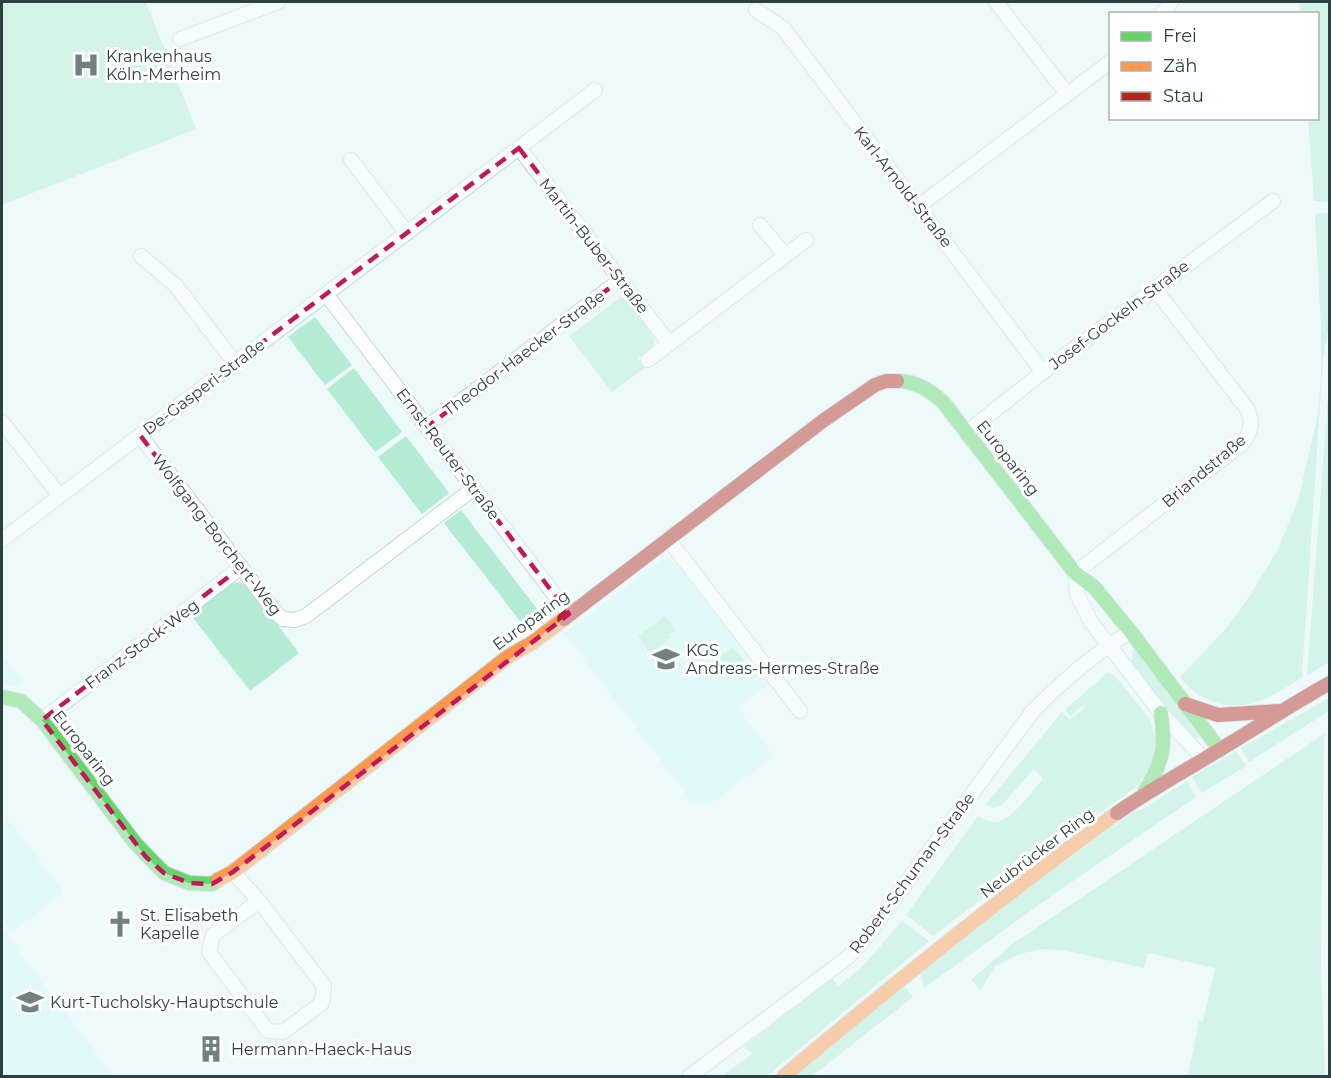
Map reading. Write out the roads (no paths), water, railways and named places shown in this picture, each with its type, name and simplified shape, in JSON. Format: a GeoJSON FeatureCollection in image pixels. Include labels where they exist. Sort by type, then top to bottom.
{"type":"FeatureCollection","features":[{"type":"Feature","properties":{"kind":"street"},"geometry":{"type":"LineString","coordinates":[[180,39],[278,2]]}},
{"type":"Feature","properties":{"kind":"street"},"geometry":{"type":"LineString","coordinates":[[996,2],[1067,94]]}},
{"type":"Feature","properties":{"kind":"street","name":"Karl-Arnold-Straße"},"geometry":{"type":"LineString","coordinates":[[756,10],[783,28],[1044,372]]}},
{"type":"Feature","properties":{"kind":"street"},"geometry":{"type":"LineString","coordinates":[[919,206],[1109,63]]}},
{"type":"Feature","properties":{"kind":"street","name":"De-Gasperi-Straße"},"geometry":{"type":"LineString","coordinates":[[2,540],[595,90]]}},
{"type":"Feature","properties":{"kind":"street","name":"Martin-Buber-Straße"},"geometry":{"type":"LineString","coordinates":[[519,148],[669,343]]}},
{"type":"Feature","properties":{"kind":"street"},"geometry":{"type":"LineString","coordinates":[[351,160],[406,233]]}},
{"type":"Feature","properties":{"kind":"street","name":"Josef-Gockeln-Straße"},"geometry":{"type":"LineString","coordinates":[[966,432],[1222,237],[1273,201]]}},
{"type":"Feature","properties":{"kind":"street"},"geometry":{"type":"LineString","coordinates":[[760,225],[785,255]]}},
{"type":"Feature","properties":{"kind":"street"},"geometry":{"type":"LineString","coordinates":[[648,360],[806,240]]}},
{"type":"Feature","properties":{"kind":"street"},"geometry":{"type":"LineString","coordinates":[[141,256],[176,286],[235,363]]}},
{"type":"Feature","properties":{"kind":"street","name":"Theodor-Haecker-Straße"},"geometry":{"type":"LineString","coordinates":[[427,426],[620,280]]}},
{"type":"Feature","properties":{"kind":"street","name":"Briandstraße"},"geometry":{"type":"LineString","coordinates":[[1075,573],[1234,451],[1251,431],[1252,420],[1248,410],[1155,290]]}},
{"type":"Feature","properties":{"kind":"street","name":"Ernst-Reuter-Straße"},"geometry":{"type":"LineString","coordinates":[[326,294],[569,614]]}},
{"type":"Feature","properties":{"kind":"street","name":"Europaring"},"geometry":{"type":"LineString","coordinates":[[2,697],[21,701],[42,720],[135,843],[164,873],[189,883],[212,884],[232,872],[509,657],[532,643],[824,420],[875,384],[885,381],[908,381],[928,389],[943,402],[1075,573],[1094,587],[1131,632],[1220,750]]}},
{"type":"Feature","properties":{"kind":"street"},"geometry":{"type":"LineString","coordinates":[[2,422],[60,496]]}},
{"type":"Feature","properties":{"kind":"street","name":"Wolfgang-Borchert-Weg"},"geometry":{"type":"LineString","coordinates":[[140,435],[240,568],[283,619],[294,620],[306,616],[474,488]]}},
{"type":"Feature","properties":{"kind":"street"},"geometry":{"type":"LineString","coordinates":[[668,539],[800,711]]}},
{"type":"Feature","properties":{"kind":"street","name":"Franz-Stock-Weg"},"geometry":{"type":"LineString","coordinates":[[42,720],[240,568]]}},
{"type":"Feature","properties":{"kind":"street","name":"Europaring"},"geometry":{"type":"LineString","coordinates":[[1075,573],[1077,594],[1091,622],[1161,713],[1204,759]]}},
{"type":"Feature","properties":{"kind":"street"},"geometry":{"type":"LineString","coordinates":[[1109,644],[1131,632]]}},
{"type":"Feature","properties":{"kind":"street","name":"Robert-Schuman-Straße"},"geometry":{"type":"LineString","coordinates":[[690,1077],[847,958],[861,944],[1033,711],[1060,683],[1109,644]]}},
{"type":"Feature","properties":{"kind":"street","name":"Neubrücker Ring"},"geometry":{"type":"LineString","coordinates":[[784,1077],[904,975],[1056,857],[1143,795],[1329,683]]}},
{"type":"Feature","properties":{"kind":"street"},"geometry":{"type":"LineString","coordinates":[[1185,704],[1218,715],[1280,711]]}},
{"type":"Feature","properties":{"kind":"street"},"geometry":{"type":"LineString","coordinates":[[1143,795],[1160,769],[1165,748],[1161,713]]}},
{"type":"Feature","properties":{"kind":"street"},"geometry":{"type":"LineString","coordinates":[[232,872],[259,901],[324,986],[322,1003],[283,1032],[268,1031],[209,952],[213,935],[259,901]]}},
{"type":"Feature","properties":{"kind":"place","name":"Krankenhaus Köln-Merheim"},"geometry":{"type":"Point","coordinates":[86,65]}},
{"type":"Feature","properties":{"kind":"place","name":"KGS Andreas-Hermes-Straße"},"geometry":{"type":"Point","coordinates":[666,659]}},
{"type":"Feature","properties":{"kind":"place","name":"St. Elisabeth Kapelle"},"geometry":{"type":"Point","coordinates":[120,924]}},
{"type":"Feature","properties":{"kind":"place","name":"Kurt-Tucholsky-Hauptschule"},"geometry":{"type":"Point","coordinates":[30,1002]}},
{"type":"Feature","properties":{"kind":"place","name":"Hermann-Haeck-Haus"},"geometry":{"type":"Point","coordinates":[211,1049]}}]}
